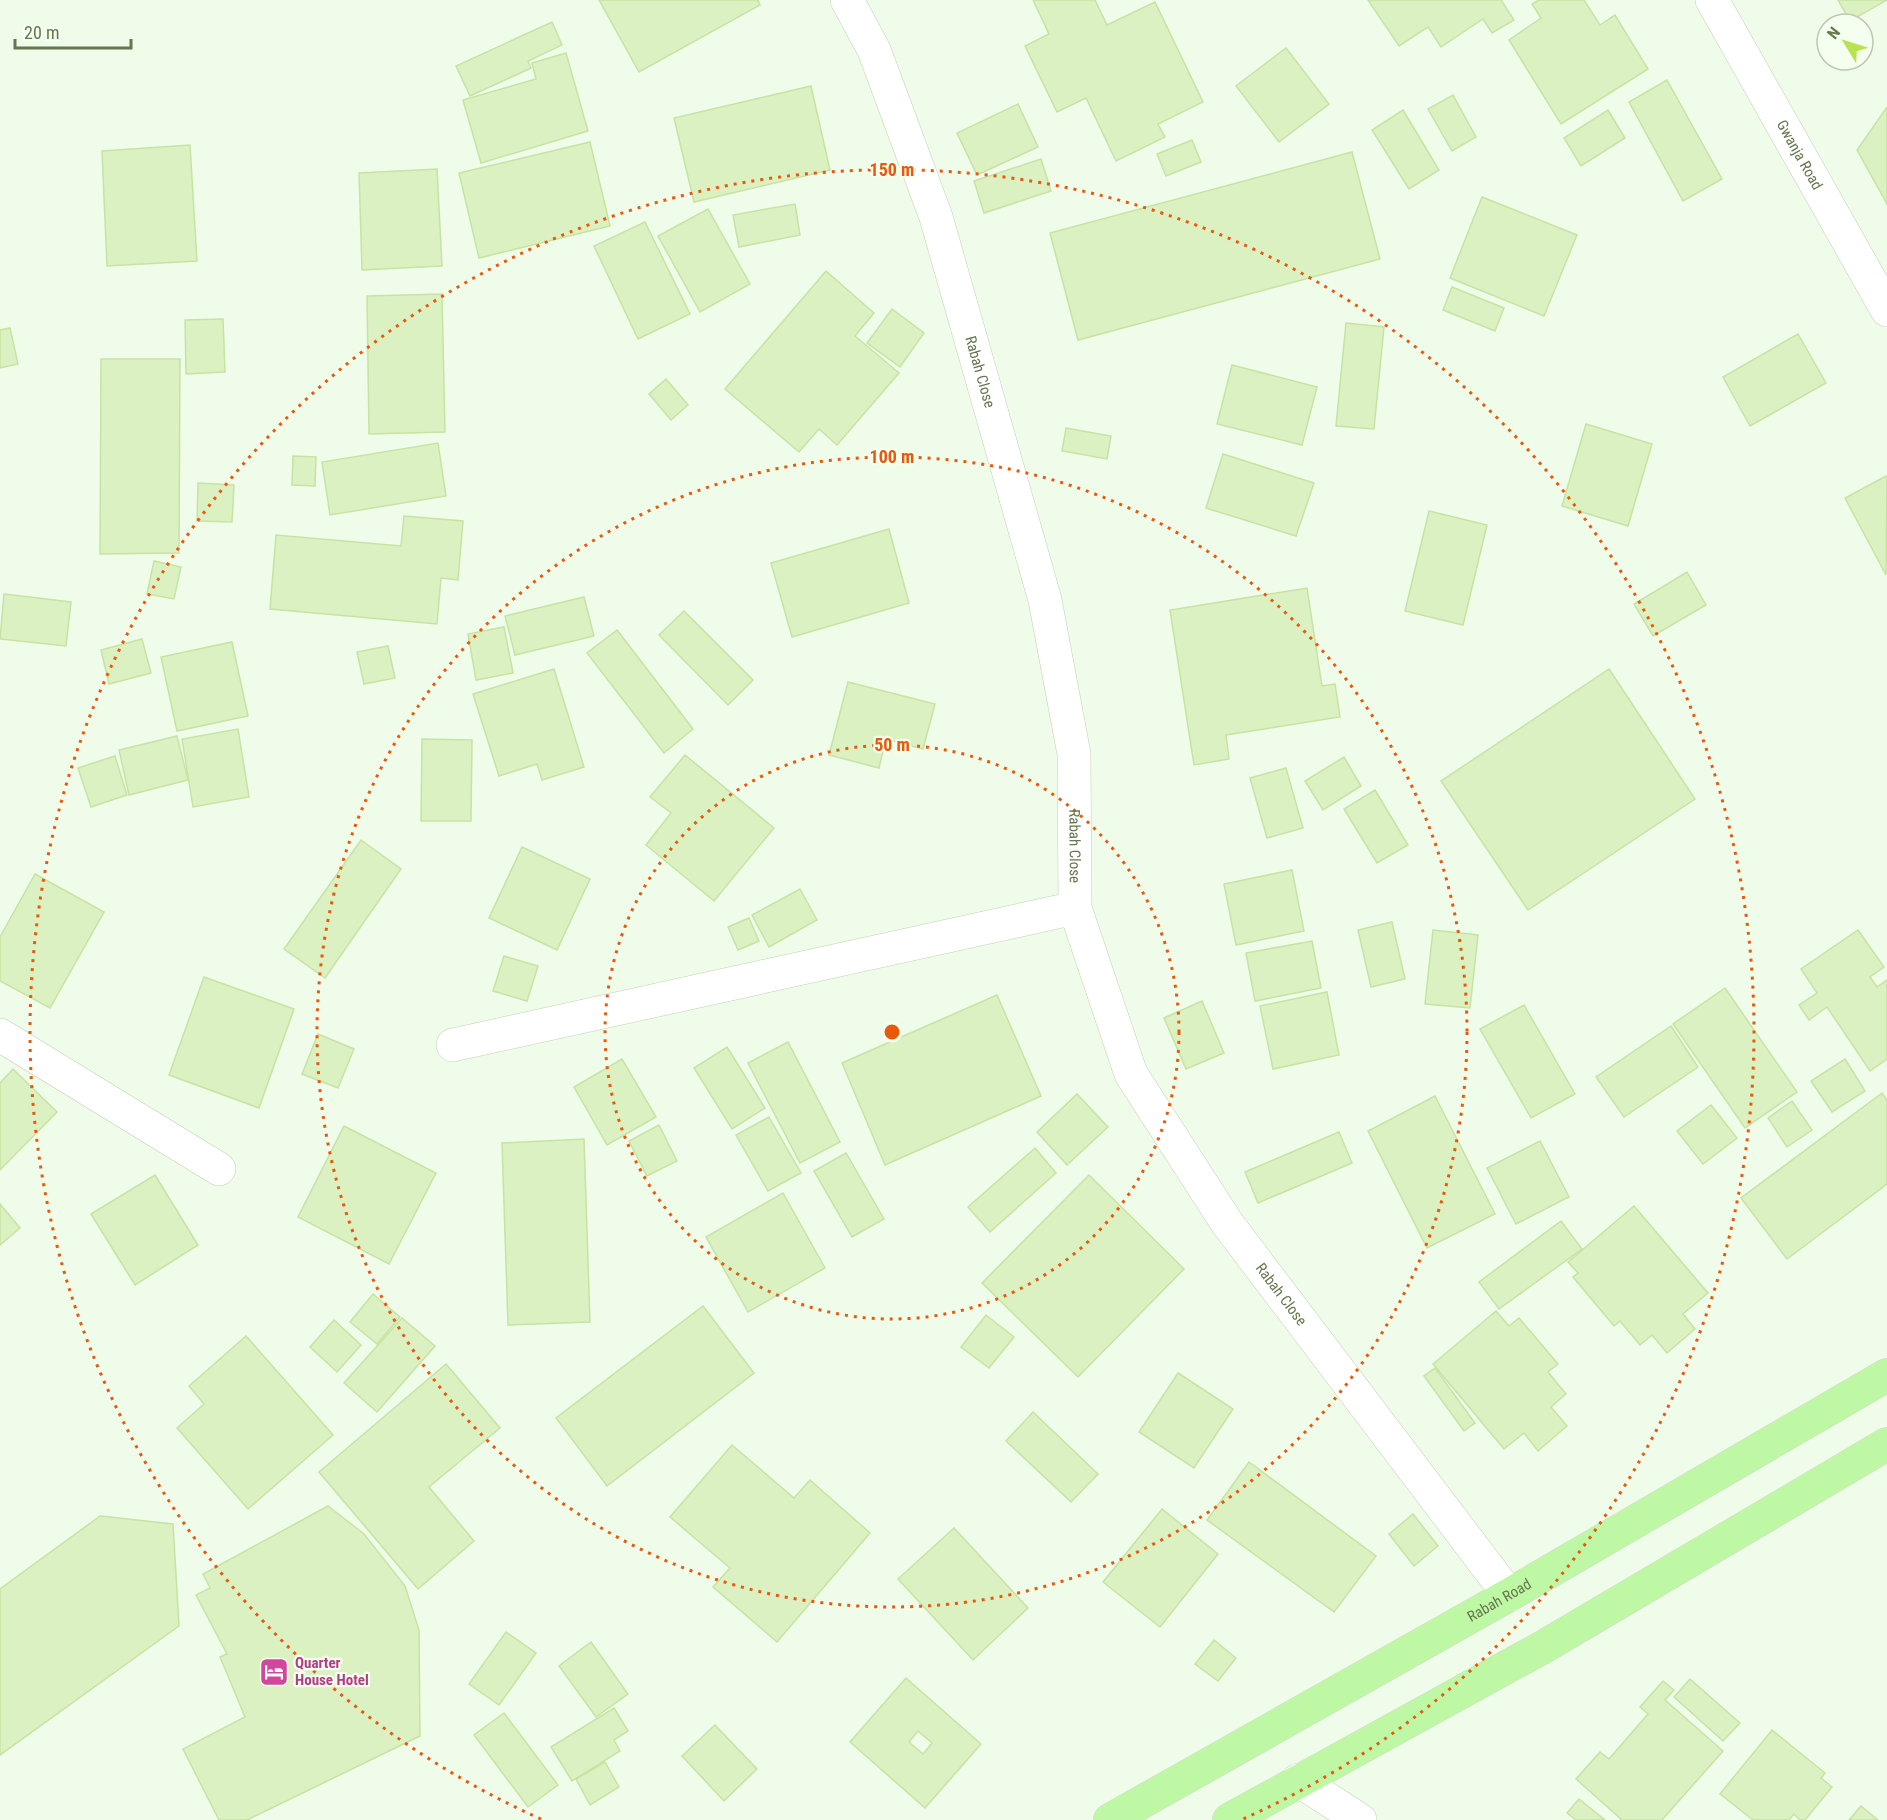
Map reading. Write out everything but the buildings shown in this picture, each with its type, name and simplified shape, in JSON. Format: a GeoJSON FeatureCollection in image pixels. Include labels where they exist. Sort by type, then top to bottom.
{"type":"FeatureCollection","features":[{"type":"Feature","properties":{"kind":"main road","name":"Rabah Road"},"geometry":{"type":"LineString","coordinates":[[1110,1820],[1509,1595],[1887,1375]]}},
{"type":"Feature","properties":{"kind":"main road"},"geometry":{"type":"LineString","coordinates":[[1229,1820],[1545,1646],[1887,1444]]}},
{"type":"Feature","properties":{"kind":"street","name":"Rabah Close"},"geometry":{"type":"LineString","coordinates":[[847,0],[874,50],[936,217],[1045,600],[1074,754],[1075,908],[1131,1074],[1227,1222],[1509,1595]]}},
{"type":"Feature","properties":{"kind":"street","name":"Gwanja Road"},"geometry":{"type":"LineString","coordinates":[[1712,0],[1887,310]]}},
{"type":"Feature","properties":{"kind":"street"},"geometry":{"type":"LineString","coordinates":[[453,1045],[1075,908]]}},
{"type":"Feature","properties":{"kind":"street"},"geometry":{"type":"LineString","coordinates":[[0,1035],[219,1169]]}},
{"type":"Feature","properties":{"kind":"street"},"geometry":{"type":"LineString","coordinates":[[1298,1780],[1360,1820]]}},
{"type":"Feature","properties":{"kind":"place","name":"Quarter House Hotel"},"geometry":{"type":"Point","coordinates":[274,1672]}}]}
